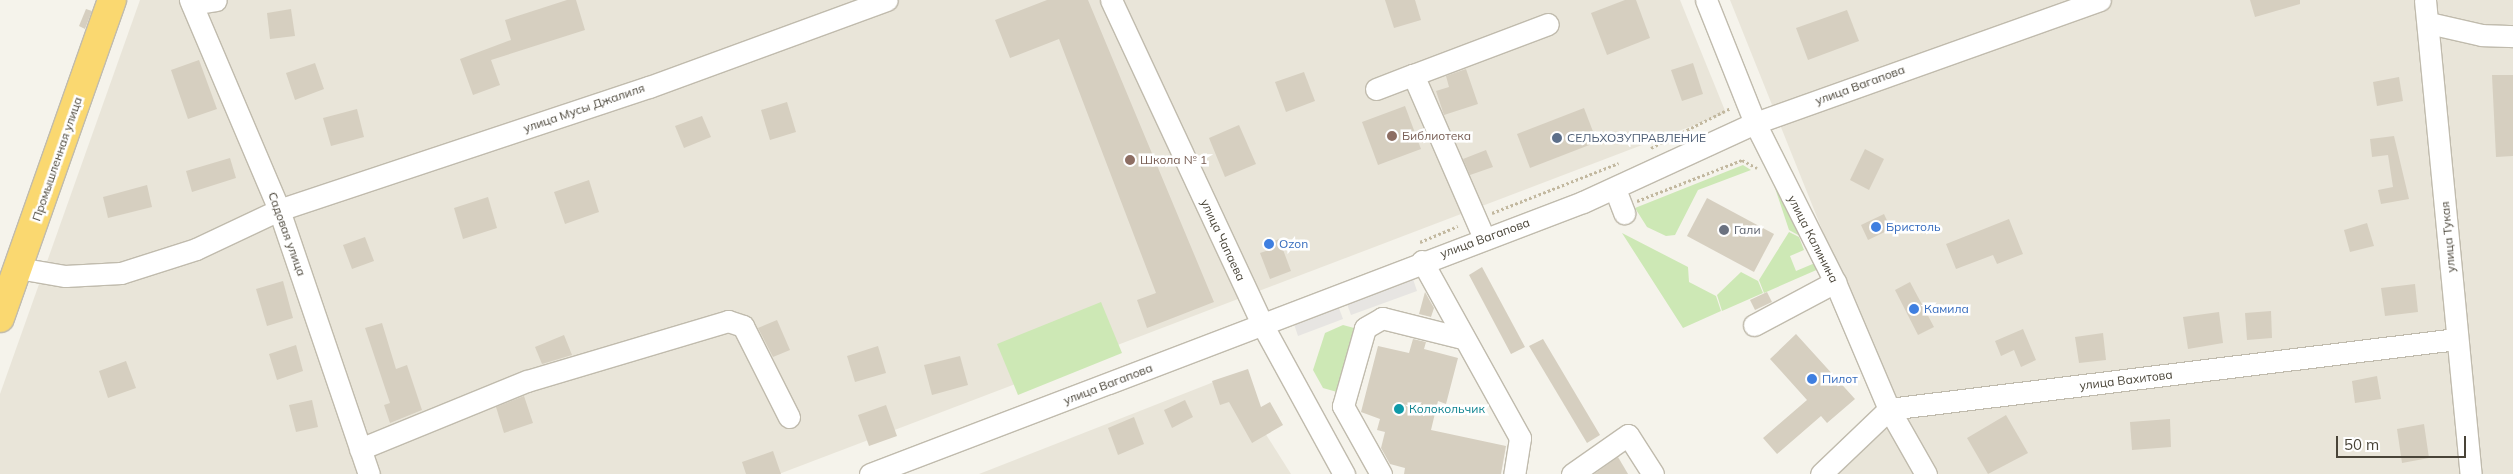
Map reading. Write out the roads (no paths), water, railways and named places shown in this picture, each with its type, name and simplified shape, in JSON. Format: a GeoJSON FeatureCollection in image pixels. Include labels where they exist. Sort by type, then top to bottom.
{"type":"FeatureCollection","features":[{"type":"Feature","properties":{"kind":"highway","name":"Промышленная улица"},"geometry":{"type":"LineString","coordinates":[[0,318],[112,0]]}},
{"type":"Feature","properties":{"kind":"street"},"geometry":{"type":"LineString","coordinates":[[191,2],[216,0]]}},
{"type":"Feature","properties":{"kind":"street","name":"улица Мусы Джалиля"},"geometry":{"type":"LineString","coordinates":[[18,268],[65,276],[121,273],[196,249],[280,210],[649,87],[887,0]]}},
{"type":"Feature","properties":{"kind":"street","name":"улица Чапаева"},"geometry":{"type":"LineString","coordinates":[[1111,0],[1263,326],[1343,472]]}},
{"type":"Feature","properties":{"kind":"street","name":"улица Калинина"},"geometry":{"type":"LineString","coordinates":[[1706,0],[1755,123],[1835,282],[1889,409],[1926,474]]}},
{"type":"Feature","properties":{"kind":"street","name":"улица Вагапова"},"geometry":{"type":"LineString","coordinates":[[870,474],[1263,326],[1418,252],[1480,229],[1585,206],[1615,189],[1755,123],[2100,0]]}},
{"type":"Feature","properties":{"kind":"street","name":"улица Тукая"},"geometry":{"type":"LineString","coordinates":[[2425,0],[2429,23],[2471,474]]}},
{"type":"Feature","properties":{"kind":"street","name":"Садовая улица"},"geometry":{"type":"LineString","coordinates":[[191,2],[280,210],[369,474]]}},
{"type":"Feature","properties":{"kind":"street"},"geometry":{"type":"LineString","coordinates":[[2429,23],[2482,34],[2513,36]]}},
{"type":"Feature","properties":{"kind":"street"},"geometry":{"type":"LineString","coordinates":[[1376,89],[1548,24]]}},
{"type":"Feature","properties":{"kind":"street"},"geometry":{"type":"LineString","coordinates":[[1413,75],[1480,229]]}},
{"type":"Feature","properties":{"kind":"street"},"geometry":{"type":"LineString","coordinates":[[1615,189],[1624,213]]}},
{"type":"Feature","properties":{"kind":"street"},"geometry":{"type":"LineString","coordinates":[[1418,252],[1462,338],[1520,438],[1514,474]]}},
{"type":"Feature","properties":{"kind":"street"},"geometry":{"type":"LineString","coordinates":[[1754,325],[1835,282]]}},
{"type":"Feature","properties":{"kind":"street"},"geometry":{"type":"LineString","coordinates":[[1381,474],[1343,406],[1370,322],[1382,318],[1462,338]]}},
{"type":"Feature","properties":{"kind":"street"},"geometry":{"type":"LineString","coordinates":[[360,449],[527,381],[728,320],[742,326],[789,417]]}},
{"type":"Feature","properties":{"kind":"street","name":"улица Вахитова"},"geometry":{"type":"LineString","coordinates":[[1889,409],[2457,339]]}},
{"type":"Feature","properties":{"kind":"street"},"geometry":{"type":"LineString","coordinates":[[1821,474],[1889,409]]}},
{"type":"Feature","properties":{"kind":"street"},"geometry":{"type":"LineString","coordinates":[[1572,474],[1628,435],[1653,474]]}},
{"type":"Feature","properties":{"kind":"street"},"geometry":{"type":"LineString","coordinates":[[1343,472],[1369,454]]}},
{"type":"Feature","properties":{"kind":"place","name":"Библиотека"},"geometry":{"type":"Point","coordinates":[1392,136]}},
{"type":"Feature","properties":{"kind":"place","name":"СЕЛЬХОЗУПРАВЛЕНИЕ"},"geometry":{"type":"Point","coordinates":[1557,138]}},
{"type":"Feature","properties":{"kind":"place","name":"Школа № 1"},"geometry":{"type":"Point","coordinates":[1130,160]}},
{"type":"Feature","properties":{"kind":"place","name":"Бристоль"},"geometry":{"type":"Point","coordinates":[1876,227]}},
{"type":"Feature","properties":{"kind":"place","name":"Гали"},"geometry":{"type":"Point","coordinates":[1724,230]}},
{"type":"Feature","properties":{"kind":"place","name":"Ozon"},"geometry":{"type":"Point","coordinates":[1269,244]}},
{"type":"Feature","properties":{"kind":"place","name":"Камила"},"geometry":{"type":"Point","coordinates":[1914,309]}},
{"type":"Feature","properties":{"kind":"place","name":"Пилот"},"geometry":{"type":"Point","coordinates":[1812,379]}},
{"type":"Feature","properties":{"kind":"place","name":"Колокольчик"},"geometry":{"type":"Point","coordinates":[1399,409]}}]}
